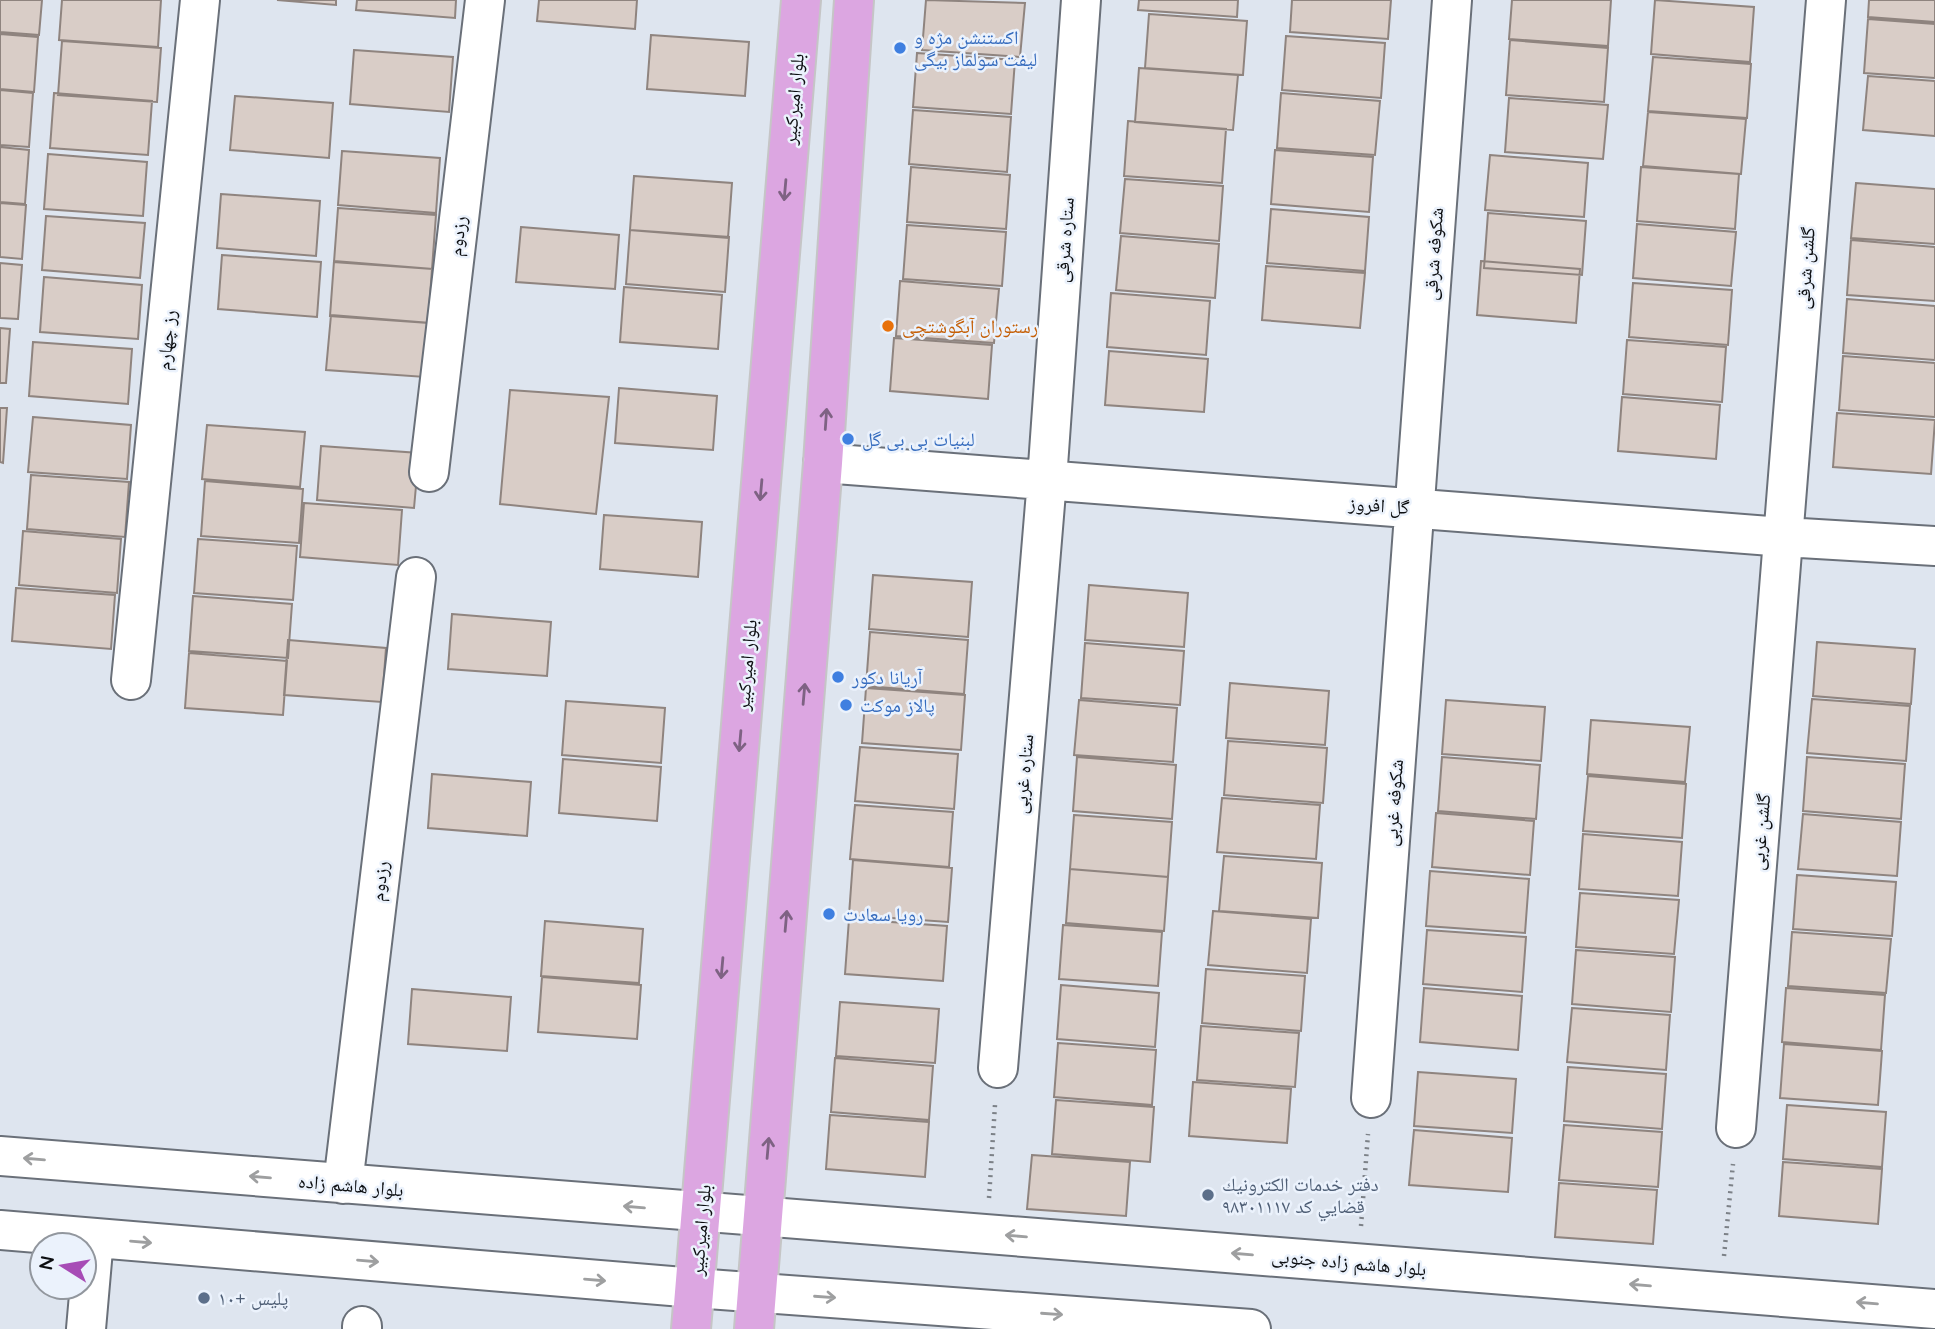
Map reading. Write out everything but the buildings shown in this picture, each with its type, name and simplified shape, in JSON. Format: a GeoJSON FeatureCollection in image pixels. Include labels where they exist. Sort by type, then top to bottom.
{"type":"FeatureCollection","features":[{"type":"Feature","properties":{"kind":"main road","name":"بلوار امیرکبیر"},"geometry":{"type":"LineString","coordinates":[[691,1329],[801,0]]}},
{"type":"Feature","properties":{"kind":"main road"},"geometry":{"type":"LineString","coordinates":[[756,1310],[823,463],[855,0]]}},
{"type":"Feature","properties":{"kind":"street","name":"رز چهارم"},"geometry":{"type":"LineString","coordinates":[[131,680],[200,0]]}},
{"type":"Feature","properties":{"kind":"street","name":"رزدوم"},"geometry":{"type":"LineString","coordinates":[[429,472],[485,0]]}},
{"type":"Feature","properties":{"kind":"street","name":"ستاره شرقی"},"geometry":{"type":"LineString","coordinates":[[1047,480],[1081,0]]}},
{"type":"Feature","properties":{"kind":"street","name":"شکوفه شرقی"},"geometry":{"type":"LineString","coordinates":[[1415,508],[1452,0]]}},
{"type":"Feature","properties":{"kind":"street","name":"گلشن شرقی"},"geometry":{"type":"LineString","coordinates":[[1784,537],[1826,0]]}},
{"type":"Feature","properties":{"kind":"street","name":"گل افروز"},"geometry":{"type":"LineString","coordinates":[[823,463],[1935,547]]}},
{"type":"Feature","properties":{"kind":"street","name":"ستاره غربی"},"geometry":{"type":"LineString","coordinates":[[998,1068],[1047,480]]}},
{"type":"Feature","properties":{"kind":"street","name":"شکوفه غربی"},"geometry":{"type":"LineString","coordinates":[[1371,1098],[1415,508]]}},
{"type":"Feature","properties":{"kind":"street","name":"گلشن غربی"},"geometry":{"type":"LineString","coordinates":[[1736,1128],[1784,537]]}},
{"type":"Feature","properties":{"kind":"street","name":"رزدوم"},"geometry":{"type":"LineString","coordinates":[[343,1184],[416,577]]}},
{"type":"Feature","properties":{"kind":"street","name":"بلوار هاشم زاده"},"geometry":{"type":"LineString","coordinates":[[0,1156],[762,1216]]}},
{"type":"Feature","properties":{"kind":"street","name":"بلوار هاشم زاده جنوبی"},"geometry":{"type":"LineString","coordinates":[[762,1216],[1935,1309]]}},
{"type":"Feature","properties":{"kind":"street"},"geometry":{"type":"LineString","coordinates":[[0,1230],[28,1232]]}},
{"type":"Feature","properties":{"kind":"street"},"geometry":{"type":"LineString","coordinates":[[98,1238],[695,1288],[756,1310],[1251,1329]]}},
{"type":"Feature","properties":{"kind":"street"},"geometry":{"type":"LineString","coordinates":[[86,1329],[88,1301]]}},
{"type":"Feature","properties":{"kind":"path"},"geometry":{"type":"LineString","coordinates":[[986,1233],[998,1068]]}},
{"type":"Feature","properties":{"kind":"path"},"geometry":{"type":"LineString","coordinates":[[1359,1263],[1371,1098]]}},
{"type":"Feature","properties":{"kind":"path"},"geometry":{"type":"LineString","coordinates":[[1721,1292],[1736,1128]]}},
{"type":"Feature","properties":{"kind":"place","name":"اکستنشن مژه و لیفت سولماز بیگی"},"geometry":{"type":"Point","coordinates":[900,48]}},
{"type":"Feature","properties":{"kind":"place","name":"رستوران آبگوشتچی"},"geometry":{"type":"Point","coordinates":[888,326]}},
{"type":"Feature","properties":{"kind":"place","name":"لبنیات بی بی گل"},"geometry":{"type":"Point","coordinates":[848,439]}},
{"type":"Feature","properties":{"kind":"place","name":"آریانا دکور"},"geometry":{"type":"Point","coordinates":[838,677]}},
{"type":"Feature","properties":{"kind":"place","name":"پالاز موکت"},"geometry":{"type":"Point","coordinates":[846,705]}},
{"type":"Feature","properties":{"kind":"place","name":"رویا سعادت"},"geometry":{"type":"Point","coordinates":[829,914]}},
{"type":"Feature","properties":{"kind":"place","name":"دفتر خدمات الكترونيك قضايي كد ٩٨٣٠١١١٧"},"geometry":{"type":"Point","coordinates":[1208,1195]}},
{"type":"Feature","properties":{"kind":"place","name":"پلیس +۱۰"},"geometry":{"type":"Point","coordinates":[204,1298]}}]}
